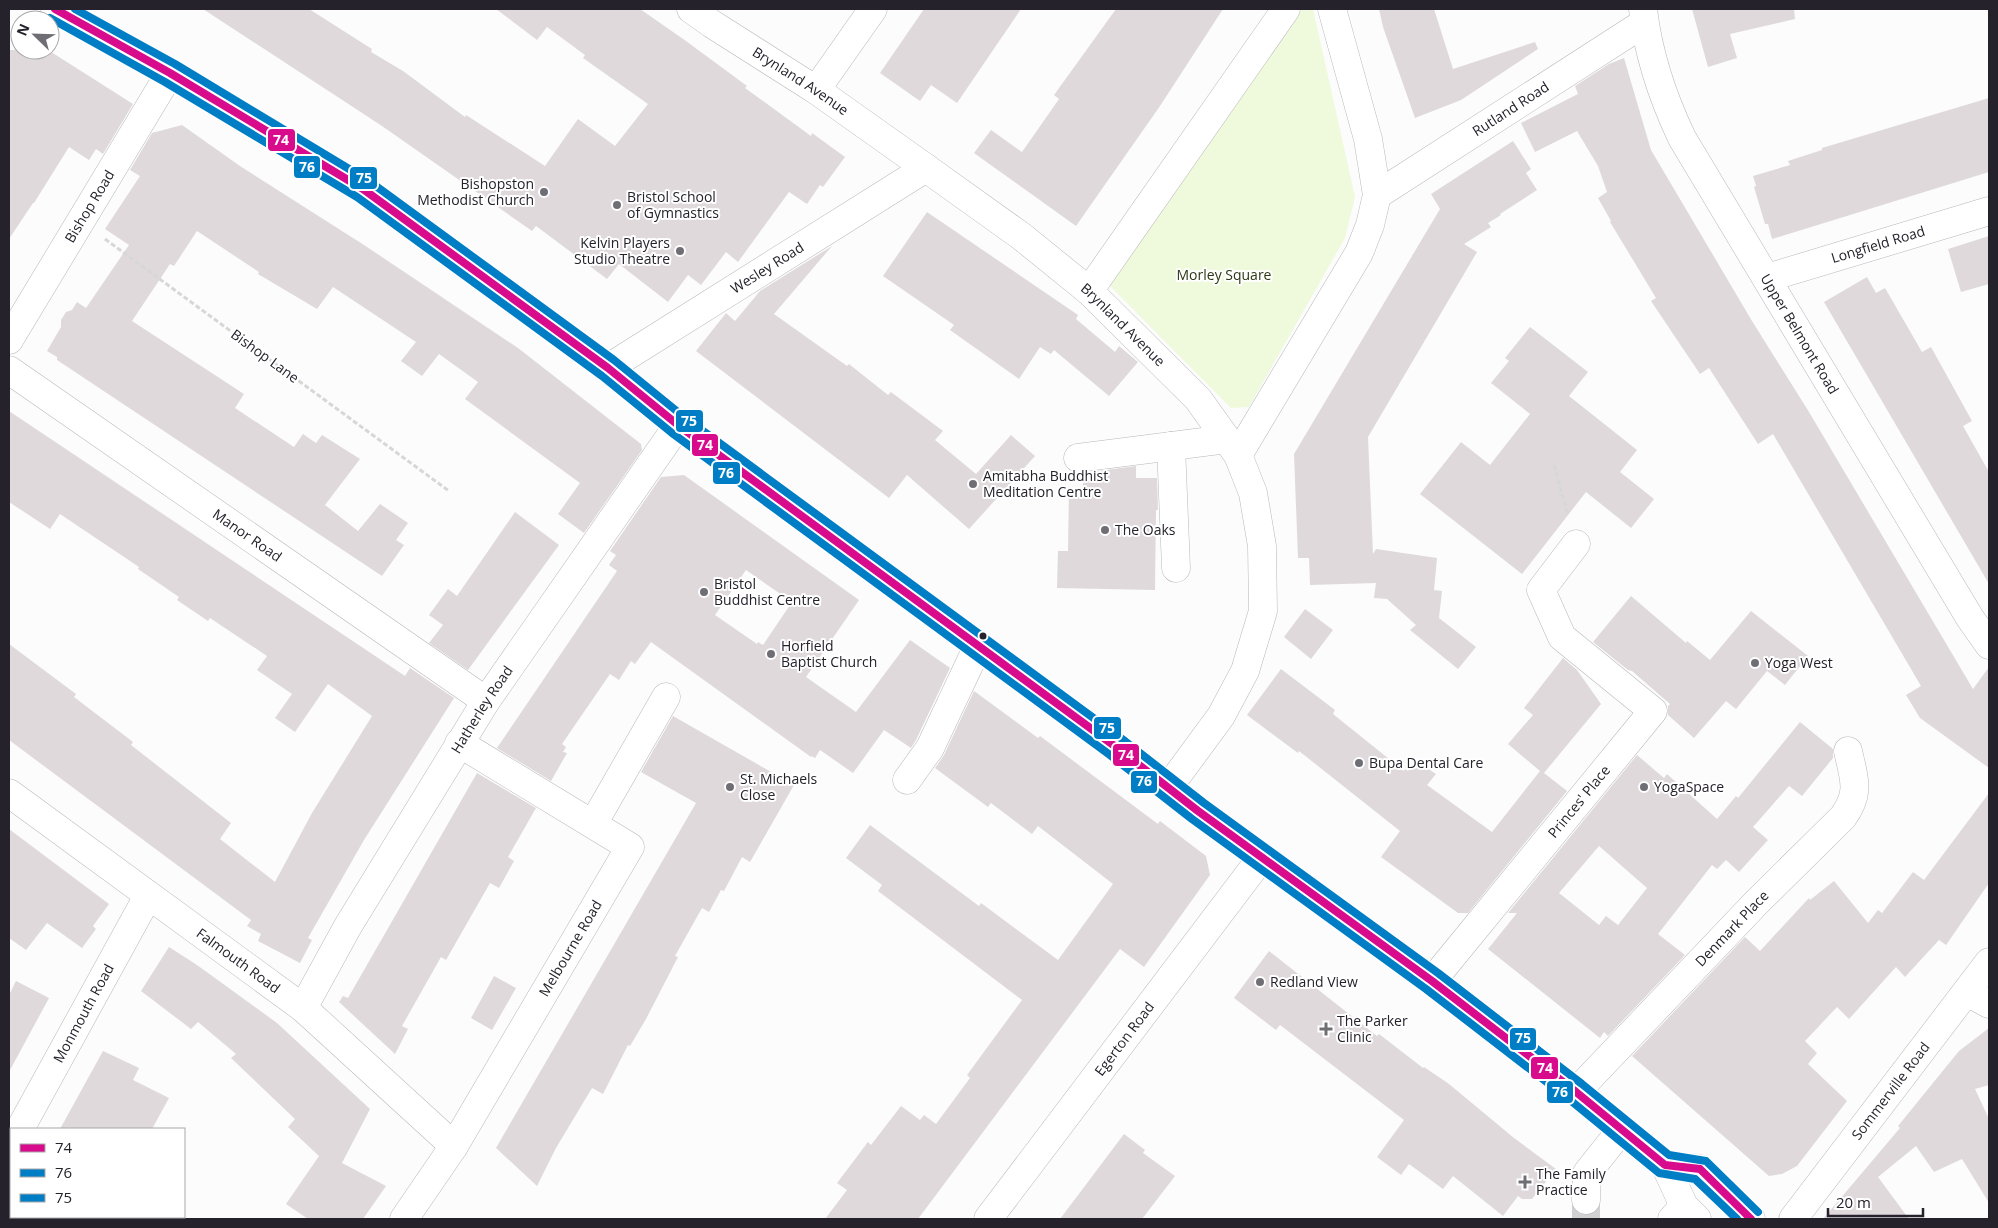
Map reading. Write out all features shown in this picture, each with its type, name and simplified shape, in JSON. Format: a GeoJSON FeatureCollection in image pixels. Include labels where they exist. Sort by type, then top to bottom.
{"type":"FeatureCollection","features":[{"type":"Feature","properties":{"kind":"street"},"geometry":{"type":"LineString","coordinates":[[55,9],[170,73],[363,189],[608,368],[678,425],[1432,981],[1576,1092],[1665,1165],[1684,1215]]}},
{"type":"Feature","properties":{"kind":"street","name":"Brynland Avenue"},"geometry":{"type":"LineString","coordinates":[[691,9],[816,90],[1021,236],[1089,291],[1198,399],[1233,447],[1253,493],[1262,546],[1263,611],[1245,671],[1220,716],[1168,788]]}},
{"type":"Feature","properties":{"kind":"street"},"geometry":{"type":"LineString","coordinates":[[816,90],[873,9]]}},
{"type":"Feature","properties":{"kind":"street"},"geometry":{"type":"LineString","coordinates":[[1089,291],[1286,9]]}},
{"type":"Feature","properties":{"kind":"street"},"geometry":{"type":"LineString","coordinates":[[1078,458],[1171,446],[1233,447],[1359,252],[1370,225],[1377,195],[1368,139],[1332,9]]}},
{"type":"Feature","properties":{"kind":"street","name":"Rutland Road"},"geometry":{"type":"LineString","coordinates":[[1377,195],[1644,16]]}},
{"type":"Feature","properties":{"kind":"street","name":"Upper Belmont Road"},"geometry":{"type":"LineString","coordinates":[[1644,16],[1659,83],[1670,114],[1682,138],[1970,618],[1989,646]]}},
{"type":"Feature","properties":{"kind":"street","name":"Bishop Road"},"geometry":{"type":"LineString","coordinates":[[9,340],[170,73]]}},
{"type":"Feature","properties":{"kind":"street","name":"Wesley Road"},"geometry":{"type":"LineString","coordinates":[[608,368],[926,168]]}},
{"type":"Feature","properties":{"kind":"street","name":"Longfield Road"},"geometry":{"type":"LineString","coordinates":[[1767,278],[1989,211]]}},
{"type":"Feature","properties":{"kind":"street","name":"Manor Road"},"geometry":{"type":"LineString","coordinates":[[9,370],[486,701]]}},
{"type":"Feature","properties":{"kind":"street","name":"Hatherley Road"},"geometry":{"type":"LineString","coordinates":[[303,1008],[348,926],[486,701],[678,425]]}},
{"type":"Feature","properties":{"kind":"street"},"geometry":{"type":"LineString","coordinates":[[1171,446],[1176,568]]}},
{"type":"Feature","properties":{"kind":"street","name":"Princes' Place"},"geometry":{"type":"LineString","coordinates":[[1432,981],[1653,711],[1562,636],[1541,590],[1576,544]]}},
{"type":"Feature","properties":{"kind":"street"},"geometry":{"type":"LineString","coordinates":[[907,780],[930,748],[978,646]]}},
{"type":"Feature","properties":{"kind":"street"},"geometry":{"type":"LineString","coordinates":[[592,824],[666,697]]}},
{"type":"Feature","properties":{"kind":"street","name":"Melbourne Road"},"geometry":{"type":"LineString","coordinates":[[404,1219],[454,1146],[630,847],[459,743]]}},
{"type":"Feature","properties":{"kind":"street","name":"Denmark Place"},"geometry":{"type":"LineString","coordinates":[[1576,1092],[1756,903],[1843,817],[1852,804],[1854,793],[1848,751]]}},
{"type":"Feature","properties":{"kind":"street","name":"Falmouth Road"},"geometry":{"type":"LineString","coordinates":[[9,793],[303,1008],[454,1146]]}},
{"type":"Feature","properties":{"kind":"street","name":"Egerton Road"},"geometry":{"type":"LineString","coordinates":[[988,1219],[1262,857]]}},
{"type":"Feature","properties":{"kind":"street","name":"Monmouth Road"},"geometry":{"type":"LineString","coordinates":[[21,1128],[148,896]]}},
{"type":"Feature","properties":{"kind":"street","name":"Sommerville Road"},"geometry":{"type":"LineString","coordinates":[[1793,1219],[1978,998],[1989,962]]}},
{"type":"Feature","properties":{"kind":"street"},"geometry":{"type":"LineString","coordinates":[[1586,1200],[1587,1172],[1622,1129]]}},
{"type":"Feature","properties":{"kind":"street"},"geometry":{"type":"LineString","coordinates":[[1665,1165],[1700,1169],[1751,1219]]}},
{"type":"Feature","properties":{"kind":"path","name":"Bishop Lane"},"geometry":{"type":"LineString","coordinates":[[81,221],[449,491]]}},
{"type":"Feature","properties":{"kind":"path"},"geometry":{"type":"LineString","coordinates":[[1554,465],[1576,544]]}},
{"type":"Feature","properties":{"kind":"green space","name":"Morley Square"},"geometry":{"type":"Polygon","coordinates":[[[1302,9],[1313,9],[1355,197],[1345,238],[1249,407],[1231,408],[1109,285],[1302,9]]]}},
{"type":"Feature","properties":{"kind":"building"},"geometry":{"type":"Polygon","coordinates":[[[203,9],[309,9],[372,49],[371,52],[403,71],[465,117],[466,115],[545,166],[578,119],[615,146],[648,104],[583,58],[585,55],[547,27],[537,40],[496,9],[640,9],[747,86],[745,88],[811,136],[812,133],[845,157],[823,187],[820,185],[807,204],[789,192],[738,262],[726,252],[701,285],[688,275],[668,302],[619,264],[607,279],[536,226],[532,231],[382,126],[203,9]]]}},
{"type":"Feature","properties":{"kind":"building"},"geometry":{"type":"Polygon","coordinates":[[[924,9],[1021,9],[957,103],[931,85],[920,101],[880,73],[924,9]]]}},
{"type":"Feature","properties":{"kind":"building"},"geometry":{"type":"Polygon","coordinates":[[[1116,9],[1223,9],[1160,106],[1076,226],[974,153],[991,130],[1022,152],[1059,99],[1054,95],[1116,9]]]}},
{"type":"Feature","properties":{"kind":"building"},"geometry":{"type":"Polygon","coordinates":[[[1379,9],[1434,9],[1453,69],[1535,42],[1538,49],[1461,100],[1415,118],[1383,27],[1379,9]]]}},
{"type":"Feature","properties":{"kind":"building"},"geometry":{"type":"Polygon","coordinates":[[[1692,9],[1794,9],[1795,19],[1730,34],[1737,58],[1708,67],[1692,9]]]}},
{"type":"Feature","properties":{"kind":"building"},"geometry":{"type":"Polygon","coordinates":[[[10,50],[10,60],[60,60],[60,58],[133,104],[103,154],[96,149],[89,160],[69,147],[9,239],[10,50]]]}},
{"type":"Feature","properties":{"kind":"building"},"geometry":{"type":"Polygon","coordinates":[[[1624,58],[1651,150],[1973,689],[1989,667],[1989,768],[1920,718],[1906,695],[1921,686],[1773,434],[1758,444],[1709,368],[1700,374],[1651,301],[1656,298],[1610,222],[1598,198],[1607,192],[1598,166],[1577,131],[1535,152],[1521,123],[1578,94],[1575,86],[1609,64],[1624,58]]]}},
{"type":"Feature","properties":{"kind":"building"},"geometry":{"type":"Polygon","coordinates":[[[1989,98],[1989,172],[1772,239],[1768,224],[1765,224],[1754,187],[1756,186],[1753,176],[1790,165],[1788,161],[1822,150],[1822,148],[1989,98]]]}},
{"type":"Feature","properties":{"kind":"building"},"geometry":{"type":"Polygon","coordinates":[[[182,125],[240,166],[364,245],[518,348],[641,444],[642,450],[584,533],[558,514],[580,483],[465,399],[478,382],[439,354],[422,376],[401,361],[416,342],[333,287],[317,309],[258,274],[259,272],[197,231],[174,266],[170,264],[132,321],[244,394],[235,408],[294,447],[303,434],[316,443],[322,435],[360,459],[325,505],[358,531],[380,504],[408,523],[396,540],[404,545],[382,576],[57,360],[57,357],[47,351],[61,327],[61,320],[66,312],[72,310],[77,302],[86,308],[129,245],[105,229],[140,176],[130,170],[152,133],[182,125]]]}},
{"type":"Feature","properties":{"kind":"building"},"geometry":{"type":"Polygon","coordinates":[[[1513,141],[1531,169],[1526,173],[1537,190],[1500,214],[1488,223],[1491,227],[1464,244],[1477,252],[1368,437],[1373,554],[1376,549],[1437,558],[1434,590],[1442,591],[1439,618],[1476,647],[1458,669],[1410,630],[1416,625],[1387,599],[1374,598],[1376,583],[1310,585],[1309,558],[1298,558],[1294,454],[1440,209],[1431,194],[1513,141]]]}},
{"type":"Feature","properties":{"kind":"building"},"geometry":{"type":"Polygon","coordinates":[[[927,212],[1078,315],[1076,319],[1115,352],[1119,346],[1138,362],[1109,396],[1054,350],[1051,354],[1040,347],[1019,379],[950,330],[954,325],[883,276],[927,212]]]}},
{"type":"Feature","properties":{"kind":"building"},"geometry":{"type":"Polygon","coordinates":[[[1989,236],[1989,284],[1961,292],[1948,249],[1989,236]]]}},
{"type":"Feature","properties":{"kind":"building"},"geometry":{"type":"Polygon","coordinates":[[[832,246],[774,314],[847,366],[849,364],[888,395],[891,392],[943,431],[935,440],[976,474],[1011,435],[1035,456],[969,529],[907,475],[889,498],[696,351],[726,313],[735,321],[760,291],[832,246]]]}},
{"type":"Feature","properties":{"kind":"building"},"geometry":{"type":"Polygon","coordinates":[[[1867,277],[1876,293],[1885,288],[1922,352],[1931,347],[1972,421],[1963,426],[1989,472],[1989,584],[1824,302],[1867,277]]]}},
{"type":"Feature","properties":{"kind":"building"},"geometry":{"type":"Polygon","coordinates":[[[1530,327],[1588,372],[1569,396],[1637,450],[1620,472],[1654,499],[1631,528],[1586,492],[1522,574],[1420,494],[1461,442],[1490,465],[1530,414],[1491,383],[1509,361],[1505,358],[1530,327]]]}},
{"type":"Feature","properties":{"kind":"building"},"geometry":{"type":"Polygon","coordinates":[[[9,411],[405,676],[410,668],[454,698],[364,840],[308,938],[312,940],[300,963],[258,941],[261,934],[247,926],[251,920],[9,740],[9,644],[76,694],[74,697],[133,742],[131,745],[231,823],[220,839],[275,882],[312,813],[372,716],[328,684],[295,732],[275,718],[292,694],[257,670],[267,656],[210,618],[208,621],[177,600],[179,597],[138,569],[139,567],[60,514],[50,529],[9,502],[9,411]]]}},
{"type":"Feature","properties":{"kind":"building","name":"The Oaks"},"geometry":{"type":"Polygon","coordinates":[[[1136,466],[1136,478],[1157,478],[1158,510],[1156,510],[1155,590],[1057,588],[1058,551],[1068,551],[1069,487],[1083,499],[1083,473],[1136,466]]]}},
{"type":"Feature","properties":{"kind":"building"},"geometry":{"type":"Polygon","coordinates":[[[684,475],[859,600],[806,677],[856,712],[910,640],[950,668],[911,748],[884,730],[853,773],[820,750],[815,758],[811,757],[651,642],[635,664],[631,661],[619,680],[610,674],[562,744],[566,747],[563,752],[567,753],[551,781],[497,748],[617,571],[609,565],[616,555],[610,551],[661,477],[684,475]],[[746,570],[715,615],[757,644],[758,642],[763,645],[792,602],[746,570]]]}},
{"type":"Feature","properties":{"kind":"building"},"geometry":{"type":"Polygon","coordinates":[[[515,512],[559,545],[468,670],[429,643],[443,625],[429,615],[448,589],[457,596],[515,512]]]}},
{"type":"Feature","properties":{"kind":"building"},"geometry":{"type":"Polygon","coordinates":[[[1631,596],[1686,643],[1687,641],[1710,660],[1751,611],[1808,656],[1785,685],[1767,671],[1736,709],[1726,701],[1694,738],[1668,715],[1668,706],[1670,704],[1632,671],[1628,670],[1593,642],[1631,596]]]}},
{"type":"Feature","properties":{"kind":"building"},"geometry":{"type":"Polygon","coordinates":[[[1305,609],[1333,630],[1311,659],[1284,637],[1305,609]]]}},
{"type":"Feature","properties":{"kind":"building"},"geometry":{"type":"Polygon","coordinates":[[[1563,658],[1577,670],[1601,704],[1544,773],[1567,791],[1468,913],[1458,913],[1381,857],[1400,831],[1299,751],[1298,753],[1247,715],[1281,669],[1335,710],[1333,714],[1404,771],[1405,769],[1408,771],[1416,761],[1436,774],[1427,785],[1492,832],[1540,771],[1508,744],[1533,715],[1524,708],[1563,658]]]}},
{"type":"Feature","properties":{"kind":"building"},"geometry":{"type":"Polygon","coordinates":[[[974,691],[1038,738],[1040,736],[1158,824],[1160,821],[1206,856],[1210,875],[1144,967],[1120,949],[918,1219],[825,1219],[847,1190],[837,1183],[868,1142],[871,1145],[901,1106],[920,1120],[924,1115],[936,1124],[970,1078],[967,1075],[1022,1000],[878,891],[882,885],[846,858],[870,825],[979,906],[981,903],[1058,960],[1113,884],[1038,826],[1032,834],[991,803],[988,807],[935,768],[944,755],[974,691]]]}},
{"type":"Feature","properties":{"kind":"building"},"geometry":{"type":"Polygon","coordinates":[[[673,716],[794,785],[750,862],[742,857],[724,891],[721,890],[709,912],[702,908],[675,956],[678,957],[646,1019],[630,1046],[628,1045],[603,1094],[592,1088],[556,1148],[537,1186],[496,1148],[696,803],[641,772],[673,716]]]}},
{"type":"Feature","properties":{"kind":"building"},"geometry":{"type":"Polygon","coordinates":[[[1800,722],[1833,749],[1833,758],[1802,796],[1789,786],[1753,827],[1768,840],[1739,872],[1726,860],[1717,869],[1712,865],[1658,934],[1685,955],[1608,1036],[1604,1032],[1600,1038],[1488,949],[1517,913],[1508,913],[1637,755],[1664,778],[1667,774],[1717,819],[1736,796],[1738,798],[1800,722]],[[1599,846],[1559,893],[1599,925],[1606,916],[1618,925],[1647,888],[1599,846]]]}},
{"type":"Feature","properties":{"kind":"building"},"geometry":{"type":"Polygon","coordinates":[[[477,773],[536,808],[508,857],[514,861],[499,888],[490,883],[446,960],[441,957],[402,1026],[408,1029],[395,1054],[339,1002],[343,996],[348,998],[477,773]]]}},
{"type":"Feature","properties":{"kind":"building"},"geometry":{"type":"Polygon","coordinates":[[[1989,793],[1989,883],[1946,945],[1939,940],[1905,977],[1896,967],[1849,1019],[1837,1007],[1805,1041],[1817,1053],[1808,1064],[1847,1101],[1797,1166],[1782,1174],[1769,1176],[1632,1056],[1745,937],[1760,951],[1809,898],[1810,900],[1834,881],[1868,923],[1878,910],[1882,913],[1913,872],[1924,880],[1989,793]]]}},
{"type":"Feature","properties":{"kind":"building"},"geometry":{"type":"Polygon","coordinates":[[[9,829],[109,904],[93,926],[96,929],[82,948],[47,923],[26,950],[9,938],[9,829]]]}},
{"type":"Feature","properties":{"kind":"building"},"geometry":{"type":"Polygon","coordinates":[[[169,947],[277,1023],[370,1109],[342,1163],[386,1186],[363,1219],[308,1219],[286,1204],[319,1156],[288,1127],[295,1119],[231,1058],[236,1054],[198,1022],[191,1029],[141,991],[169,947]]]}},
{"type":"Feature","properties":{"kind":"building"},"geometry":{"type":"Polygon","coordinates":[[[1269,951],[1377,1036],[1379,1034],[1423,1068],[1449,1084],[1514,1138],[1556,1169],[1532,1199],[1522,1199],[1518,1196],[1503,1216],[1453,1176],[1443,1189],[1409,1164],[1401,1175],[1377,1157],[1404,1120],[1280,1025],[1276,1030],[1234,998],[1269,951]]]}},
{"type":"Feature","properties":{"kind":"building"},"geometry":{"type":"Polygon","coordinates":[[[494,976],[516,988],[492,1030],[471,1018],[494,976]]]}},
{"type":"Feature","properties":{"kind":"building"},"geometry":{"type":"Polygon","coordinates":[[[16,981],[49,998],[9,1072],[9,995],[16,981]]]}},
{"type":"Feature","properties":{"kind":"building"},"geometry":{"type":"Polygon","coordinates":[[[1989,1028],[1989,1085],[1975,1089],[1989,1119],[1989,1203],[1962,1159],[1934,1172],[1916,1146],[1878,1177],[1909,1219],[1823,1219],[1900,1128],[1898,1126],[1959,1051],[1989,1028]]]}},
{"type":"Feature","properties":{"kind":"building"},"geometry":{"type":"Polygon","coordinates":[[[103,1051],[139,1068],[133,1080],[169,1098],[153,1128],[61,1128],[103,1051]]]}},
{"type":"Feature","properties":{"kind":"building"},"geometry":{"type":"Polygon","coordinates":[[[1124,1134],[1145,1150],[1143,1153],[1175,1176],[1142,1219],[1060,1219],[1124,1134]]]}},
{"type":"Feature","properties":{"kind":"tunnel"},"geometry":{"type":"LineString","coordinates":[[1586,1200],[1586,1219]]}},
{"type":"Feature","properties":{"kind":"transit line","name":"74"},"geometry":{"type":"LineString","coordinates":[[55,9],[170,73],[363,189],[608,368],[678,425],[1116,747],[1198,811],[1432,981],[1576,1092],[1665,1165],[1700,1169],[1751,1219]]}},
{"type":"Feature","properties":{"kind":"transit line","name":"75"},"geometry":{"type":"LineString","coordinates":[[75,9],[175,64],[369,181],[614,360],[684,417],[1122,739],[1204,803],[1438,973],[1582,1084],[1669,1155],[1706,1161],[1758,1212]]}},
{"type":"Feature","properties":{"kind":"transit line","name":"76"},"geometry":{"type":"LineString","coordinates":[[60,24],[165,82],[357,197],[602,376],[672,433],[1110,755],[1192,819],[1426,989],[1570,1100],[1659,1173],[1695,1179],[1737,1219]]}},
{"type":"Feature","properties":{"kind":"place","name":"Bishopston Methodist Church"},"geometry":{"type":"Point","coordinates":[544,192]}},
{"type":"Feature","properties":{"kind":"place","name":"Bristol School of Gymnastics"},"geometry":{"type":"Point","coordinates":[617,205]}},
{"type":"Feature","properties":{"kind":"place","name":"Kelvin Players Studio Theatre"},"geometry":{"type":"Point","coordinates":[680,251]}},
{"type":"Feature","properties":{"kind":"place","name":"Amitabha Buddhist Meditation Centre"},"geometry":{"type":"Point","coordinates":[973,484]}},
{"type":"Feature","properties":{"kind":"place","name":"The Oaks"},"geometry":{"type":"Point","coordinates":[1105,530]}},
{"type":"Feature","properties":{"kind":"place","name":"Bristol Buddhist Centre"},"geometry":{"type":"Point","coordinates":[704,592]}},
{"type":"Feature","properties":{"kind":"place","name":"Horfield Baptist Church"},"geometry":{"type":"Point","coordinates":[771,654]}},
{"type":"Feature","properties":{"kind":"place","name":"Yoga West"},"geometry":{"type":"Point","coordinates":[1755,663]}},
{"type":"Feature","properties":{"kind":"place","name":"Bupa Dental Care"},"geometry":{"type":"Point","coordinates":[1359,763]}},
{"type":"Feature","properties":{"kind":"place","name":"St. Michaels Close"},"geometry":{"type":"Point","coordinates":[730,787]}},
{"type":"Feature","properties":{"kind":"place","name":"YogaSpace"},"geometry":{"type":"Point","coordinates":[1644,787]}},
{"type":"Feature","properties":{"kind":"place","name":"Redland View"},"geometry":{"type":"Point","coordinates":[1260,982]}},
{"type":"Feature","properties":{"kind":"place","name":"The Parker Clinic"},"geometry":{"type":"Point","coordinates":[1326,1029]}},
{"type":"Feature","properties":{"kind":"place","name":"The Family Practice"},"geometry":{"type":"Point","coordinates":[1525,1182]}}]}
